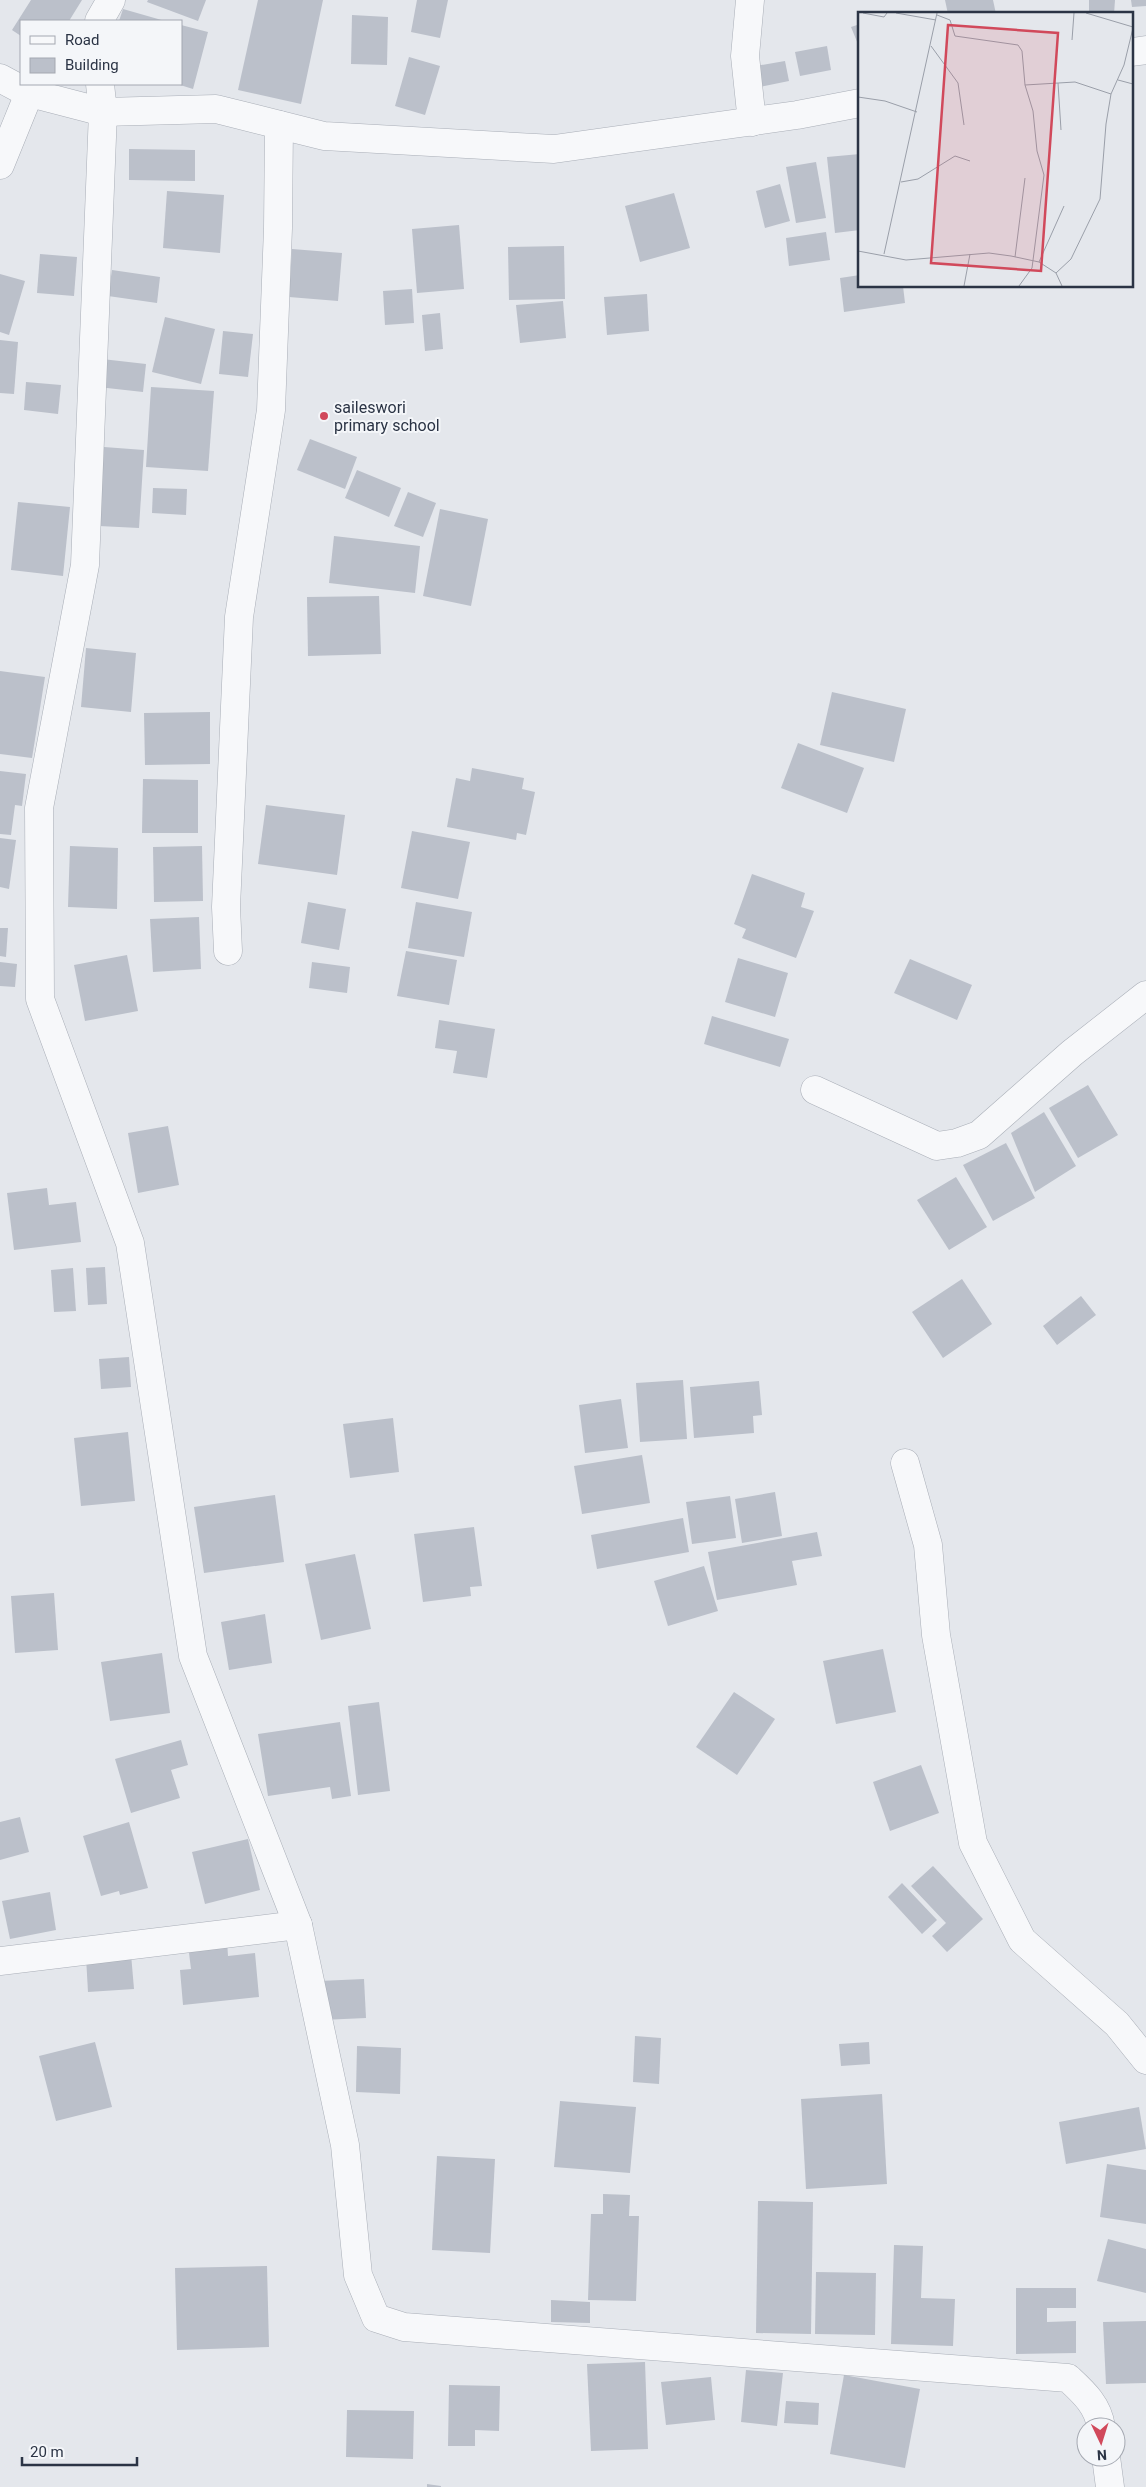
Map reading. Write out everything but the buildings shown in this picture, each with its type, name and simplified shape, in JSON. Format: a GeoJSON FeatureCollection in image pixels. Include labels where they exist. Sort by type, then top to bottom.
{"type":"FeatureCollection","features":[{"type":"Feature","properties":{"kind":"street"},"geometry":{"type":"LineString","coordinates":[[100,20],[111,0]]}},
{"type":"Feature","properties":{"kind":"street"},"geometry":{"type":"LineString","coordinates":[[750,0],[745,56],[752,122]]}},
{"type":"Feature","properties":{"kind":"street"},"geometry":{"type":"LineString","coordinates":[[0,78],[26,92],[103,112],[216,109],[324,136],[554,149],[752,122],[858,104]]}},
{"type":"Feature","properties":{"kind":"street"},"geometry":{"type":"LineString","coordinates":[[100,85],[103,112],[85,565],[39,808],[40,999],[130,1243],[193,1656],[298,1925],[345,2145],[358,2275],[376,2318],[404,2327],[1068,2378],[1091,2401],[1100,2417]]}},
{"type":"Feature","properties":{"kind":"street"},"geometry":{"type":"LineString","coordinates":[[0,165],[26,101],[26,92]]}},
{"type":"Feature","properties":{"kind":"street"},"geometry":{"type":"LineString","coordinates":[[228,951],[226,907],[238,617],[271,410],[278,228],[279,125]]}},
{"type":"Feature","properties":{"kind":"street"},"geometry":{"type":"LineString","coordinates":[[815,1090],[937,1146],[957,1143],[979,1135],[1072,1053],[1146,996]]}},
{"type":"Feature","properties":{"kind":"street"},"geometry":{"type":"LineString","coordinates":[[905,1463],[928,1545],[936,1635],[973,1843],[1022,1940],[1117,2024],[1146,2060]]}},
{"type":"Feature","properties":{"kind":"street"},"geometry":{"type":"LineString","coordinates":[[0,1961],[298,1925]]}},
{"type":"Feature","properties":{"kind":"street"},"geometry":{"type":"LineString","coordinates":[[1107,2467],[1110,2487]]}},
{"type":"Feature","properties":{"kind":"place","name":"saileswori primary school"},"geometry":{"type":"Point","coordinates":[324,416]}}]}
